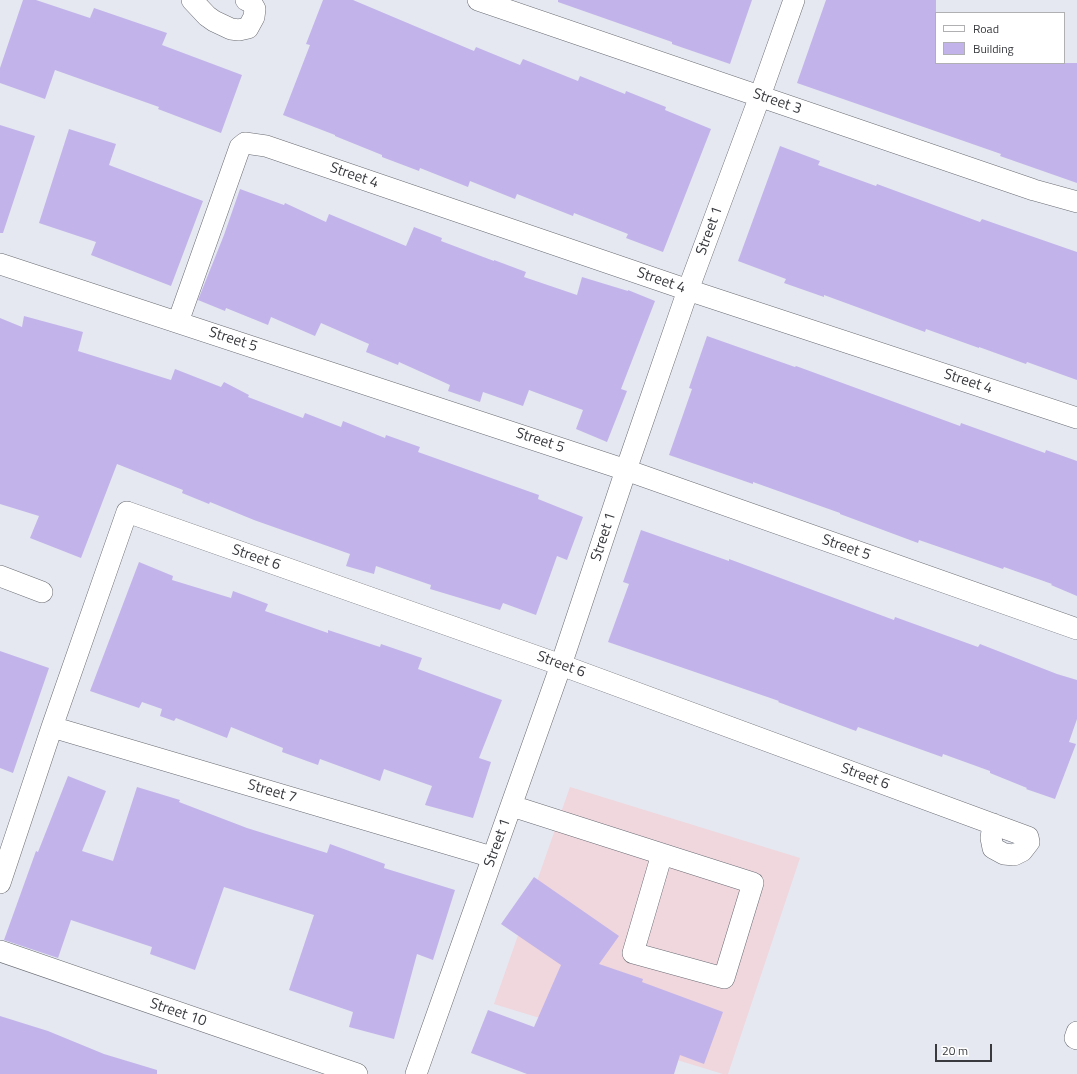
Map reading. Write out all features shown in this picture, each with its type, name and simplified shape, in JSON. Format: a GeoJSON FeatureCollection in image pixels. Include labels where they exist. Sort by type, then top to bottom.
{"type":"FeatureCollection","features":[{"type":"Feature","properties":{"kind":"street"},"geometry":{"type":"LineString","coordinates":[[192,0],[207,16],[214,21],[230,29],[240,30],[248,28],[254,16],[255,9],[251,2],[246,0]]}},
{"type":"Feature","properties":{"kind":"street","name":"Street 3"},"geometry":{"type":"LineString","coordinates":[[478,0],[1034,190],[1077,202]]}},
{"type":"Feature","properties":{"kind":"street","name":"Street 1"},"geometry":{"type":"LineString","coordinates":[[416,1074],[561,665],[688,290],[794,0]]}},
{"type":"Feature","properties":{"kind":"street","name":"Street 4"},"geometry":{"type":"LineString","coordinates":[[178,322],[240,147],[245,143],[266,146],[688,290],[1077,418]]}},
{"type":"Feature","properties":{"kind":"street","name":"Street 5"},"geometry":{"type":"LineString","coordinates":[[0,264],[626,470],[1077,629]]}},
{"type":"Feature","properties":{"kind":"street","name":"Street 6"},"geometry":{"type":"LineString","coordinates":[[52,727],[127,512],[561,665],[994,824]]}},
{"type":"Feature","properties":{"kind":"street"},"geometry":{"type":"LineString","coordinates":[[0,576],[42,592]]}},
{"type":"Feature","properties":{"kind":"street"},"geometry":{"type":"LineString","coordinates":[[0,883],[52,727]]}},
{"type":"Feature","properties":{"kind":"street","name":"Street 7"},"geometry":{"type":"LineString","coordinates":[[52,727],[492,857]]}},
{"type":"Feature","properties":{"kind":"street"},"geometry":{"type":"LineString","coordinates":[[512,806],[753,883],[724,978],[633,952],[662,854]]}},
{"type":"Feature","properties":{"kind":"street","name":"Street 10"},"geometry":{"type":"LineString","coordinates":[[0,951],[357,1074]]}},
{"type":"Feature","properties":{"kind":"street"},"geometry":{"type":"LineString","coordinates":[[1077,1032],[1075,1038],[1077,1039]]}},
{"type":"Feature","properties":{"kind":"shaded area"},"geometry":{"type":"Polygon","coordinates":[[[570,787],[800,858],[728,1074],[723,1074],[494,1004],[570,787]]]}},
{"type":"Feature","properties":{"kind":"building"},"geometry":{"type":"Polygon","coordinates":[[[23,0],[36,0],[90,18],[94,8],[167,33],[162,45],[242,75],[221,133],[158,109],[159,107],[55,70],[45,99],[0,83],[0,68],[23,0]]]}},
{"type":"Feature","properties":{"kind":"building"},"geometry":{"type":"Polygon","coordinates":[[[323,0],[353,0],[474,51],[476,47],[520,65],[523,59],[578,81],[580,76],[625,94],[626,91],[666,107],[665,110],[711,129],[663,252],[626,238],[628,234],[574,213],[573,216],[517,194],[515,199],[470,181],[468,187],[420,168],[419,171],[382,157],[382,155],[335,135],[283,115],[310,45],[306,44],[323,0]]]}},
{"type":"Feature","properties":{"kind":"building"},"geometry":{"type":"Polygon","coordinates":[[[558,0],[752,0],[730,64],[558,2],[558,0]]]}},
{"type":"Feature","properties":{"kind":"building"},"geometry":{"type":"Polygon","coordinates":[[[826,0],[936,0],[935,64],[1077,63],[1077,183],[1000,156],[1001,154],[797,83],[826,0]]]}},
{"type":"Feature","properties":{"kind":"building"},"geometry":{"type":"Polygon","coordinates":[[[0,125],[35,136],[3,233],[0,233],[0,125]]]}},
{"type":"Feature","properties":{"kind":"building"},"geometry":{"type":"Polygon","coordinates":[[[69,129],[116,144],[109,165],[203,201],[171,286],[91,255],[96,242],[39,223],[69,129]]]}},
{"type":"Feature","properties":{"kind":"building"},"geometry":{"type":"Polygon","coordinates":[[[780,146],[820,161],[818,165],[876,186],[877,184],[980,222],[982,219],[1077,252],[1077,380],[926,329],[925,332],[824,295],[824,297],[784,283],[786,279],[738,261],[780,146]]]}},
{"type":"Feature","properties":{"kind":"building"},"geometry":{"type":"Polygon","coordinates":[[[240,189],[284,205],[285,203],[326,222],[329,214],[406,246],[414,227],[442,238],[441,241],[526,272],[524,277],[577,295],[582,277],[628,290],[655,301],[621,389],[627,391],[607,442],[576,429],[583,410],[529,390],[523,406],[483,392],[480,402],[448,391],[450,385],[399,362],[398,365],[366,352],[369,344],[321,323],[315,336],[271,317],[268,325],[226,308],[225,311],[198,300],[224,235],[240,189]]]}},
{"type":"Feature","properties":{"kind":"building"},"geometry":{"type":"Polygon","coordinates":[[[24,316],[83,332],[78,351],[171,380],[175,369],[221,387],[224,382],[249,395],[248,397],[303,418],[305,413],[341,427],[343,421],[385,438],[386,435],[420,447],[418,452],[539,495],[538,499],[583,517],[567,560],[557,556],[536,615],[503,603],[500,610],[430,589],[431,585],[376,566],[374,574],[346,566],[350,554],[254,520],[210,502],[209,504],[182,493],[183,490],[117,464],[81,558],[30,538],[39,516],[0,504],[0,318],[22,327],[24,316]]]}},
{"type":"Feature","properties":{"kind":"building"},"geometry":{"type":"Polygon","coordinates":[[[707,336],[795,367],[796,366],[960,426],[961,423],[1045,453],[1046,450],[1077,461],[1077,596],[1051,585],[1052,584],[1004,567],[1003,569],[919,540],[918,543],[753,482],[753,484],[669,455],[692,389],[689,388],[707,336]]]}},
{"type":"Feature","properties":{"kind":"building"},"geometry":{"type":"Polygon","coordinates":[[[641,530],[729,561],[729,559],[894,620],[895,617],[978,647],[980,644],[1057,674],[1077,680],[1077,719],[1069,742],[1076,744],[1055,799],[1026,789],[1027,788],[990,773],[990,771],[943,754],[942,757],[858,727],[856,731],[778,702],[779,701],[608,642],[629,584],[623,582],[641,530]]]}},
{"type":"Feature","properties":{"kind":"building"},"geometry":{"type":"Polygon","coordinates":[[[139,562],[173,576],[172,580],[231,598],[233,591],[268,604],[265,611],[328,633],[328,630],[380,647],[381,644],[422,658],[418,669],[502,700],[479,758],[491,762],[473,818],[425,805],[432,786],[384,769],[380,781],[320,759],[318,765],[282,752],[283,748],[231,727],[227,738],[176,718],[174,721],[160,716],[162,709],[142,702],[139,708],[90,691],[139,562]]]}},
{"type":"Feature","properties":{"kind":"building"},"geometry":{"type":"Polygon","coordinates":[[[0,651],[49,668],[13,773],[0,768],[0,651]]]}},
{"type":"Feature","properties":{"kind":"building"},"geometry":{"type":"Polygon","coordinates":[[[68,776],[106,791],[82,851],[113,861],[137,787],[180,800],[179,802],[247,828],[327,853],[330,844],[385,864],[384,868],[455,890],[433,960],[417,954],[394,1039],[349,1027],[353,1012],[289,990],[314,915],[224,887],[195,970],[150,954],[152,947],[71,920],[58,958],[4,940],[36,851],[38,852],[68,776]]]}},
{"type":"Feature","properties":{"kind":"building"},"geometry":{"type":"Polygon","coordinates":[[[534,877],[619,936],[599,964],[643,979],[642,982],[723,1012],[704,1064],[680,1055],[674,1074],[527,1074],[471,1053],[488,1010],[534,1027],[561,965],[501,924],[534,877]]]}},
{"type":"Feature","properties":{"kind":"building"},"geometry":{"type":"Polygon","coordinates":[[[0,1016],[48,1031],[104,1054],[157,1070],[157,1074],[0,1074],[0,1016]]]}}]}
